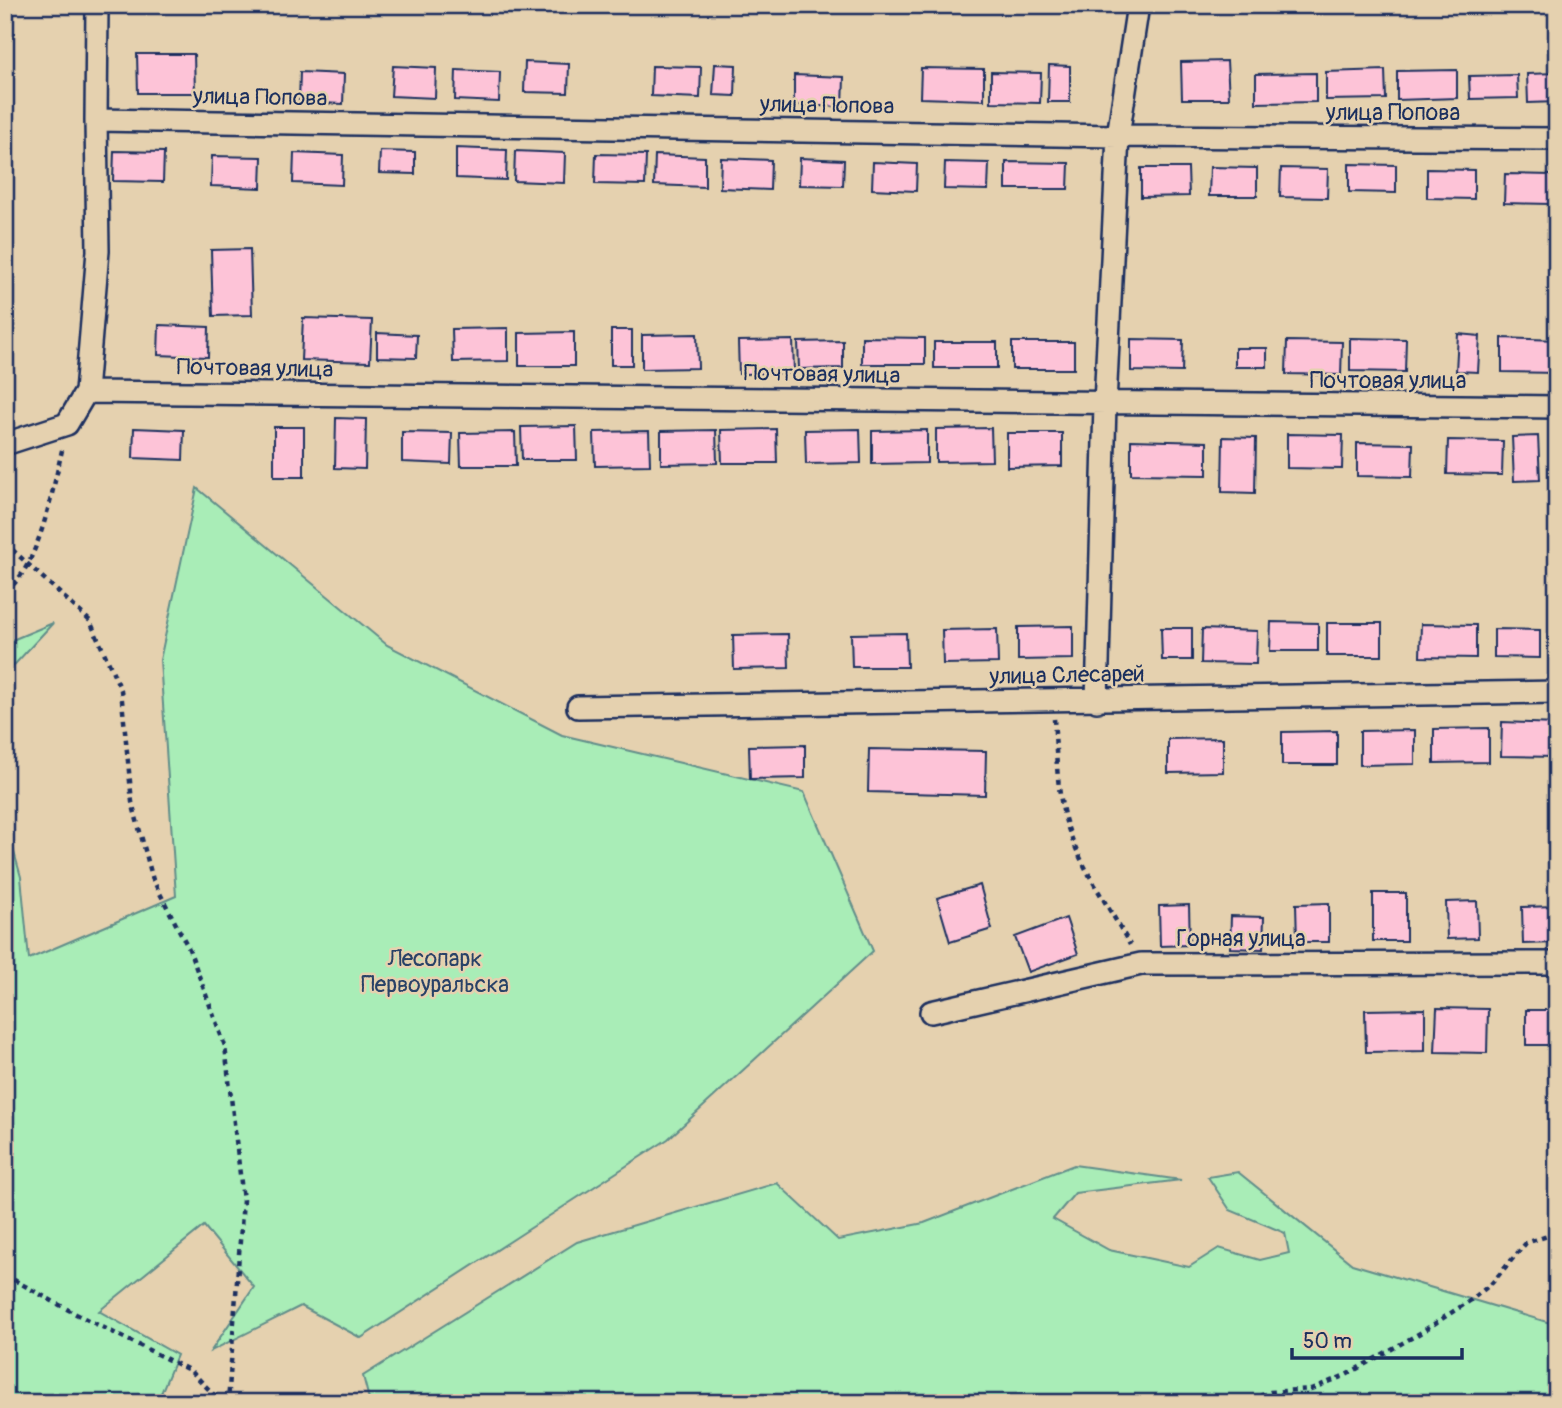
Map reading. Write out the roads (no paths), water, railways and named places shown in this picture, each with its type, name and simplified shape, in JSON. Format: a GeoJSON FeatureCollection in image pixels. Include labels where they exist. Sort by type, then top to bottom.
{"type":"FeatureCollection","features":[{"type":"Feature","properties":{"kind":"street"},"geometry":{"type":"LineString","coordinates":[[5,444],[67,424],[86,392],[98,251],[97,5]]}},
{"type":"Feature","properties":{"kind":"street"},"geometry":{"type":"LineString","coordinates":[[1097,701],[1105,404],[1118,136],[1138,5]]}},
{"type":"Feature","properties":{"kind":"street","name":"улица Попова"},"geometry":{"type":"LineString","coordinates":[[96,120],[1118,136],[1557,139]]}},
{"type":"Feature","properties":{"kind":"street","name":"Почтовая улица"},"geometry":{"type":"LineString","coordinates":[[86,392],[1557,407]]}},
{"type":"Feature","properties":{"kind":"street","name":"улица Слесарей"},"geometry":{"type":"LineString","coordinates":[[578,707],[1557,692]]}},
{"type":"Feature","properties":{"kind":"street","name":"Горная улица"},"geometry":{"type":"LineString","coordinates":[[931,1012],[1140,964],[1557,963]]}},
{"type":"Feature","properties":{"kind":"park label","name":"Лесопарк Первоуральска"},"geometry":{"type":"Point","coordinates":[435,971]}}]}
